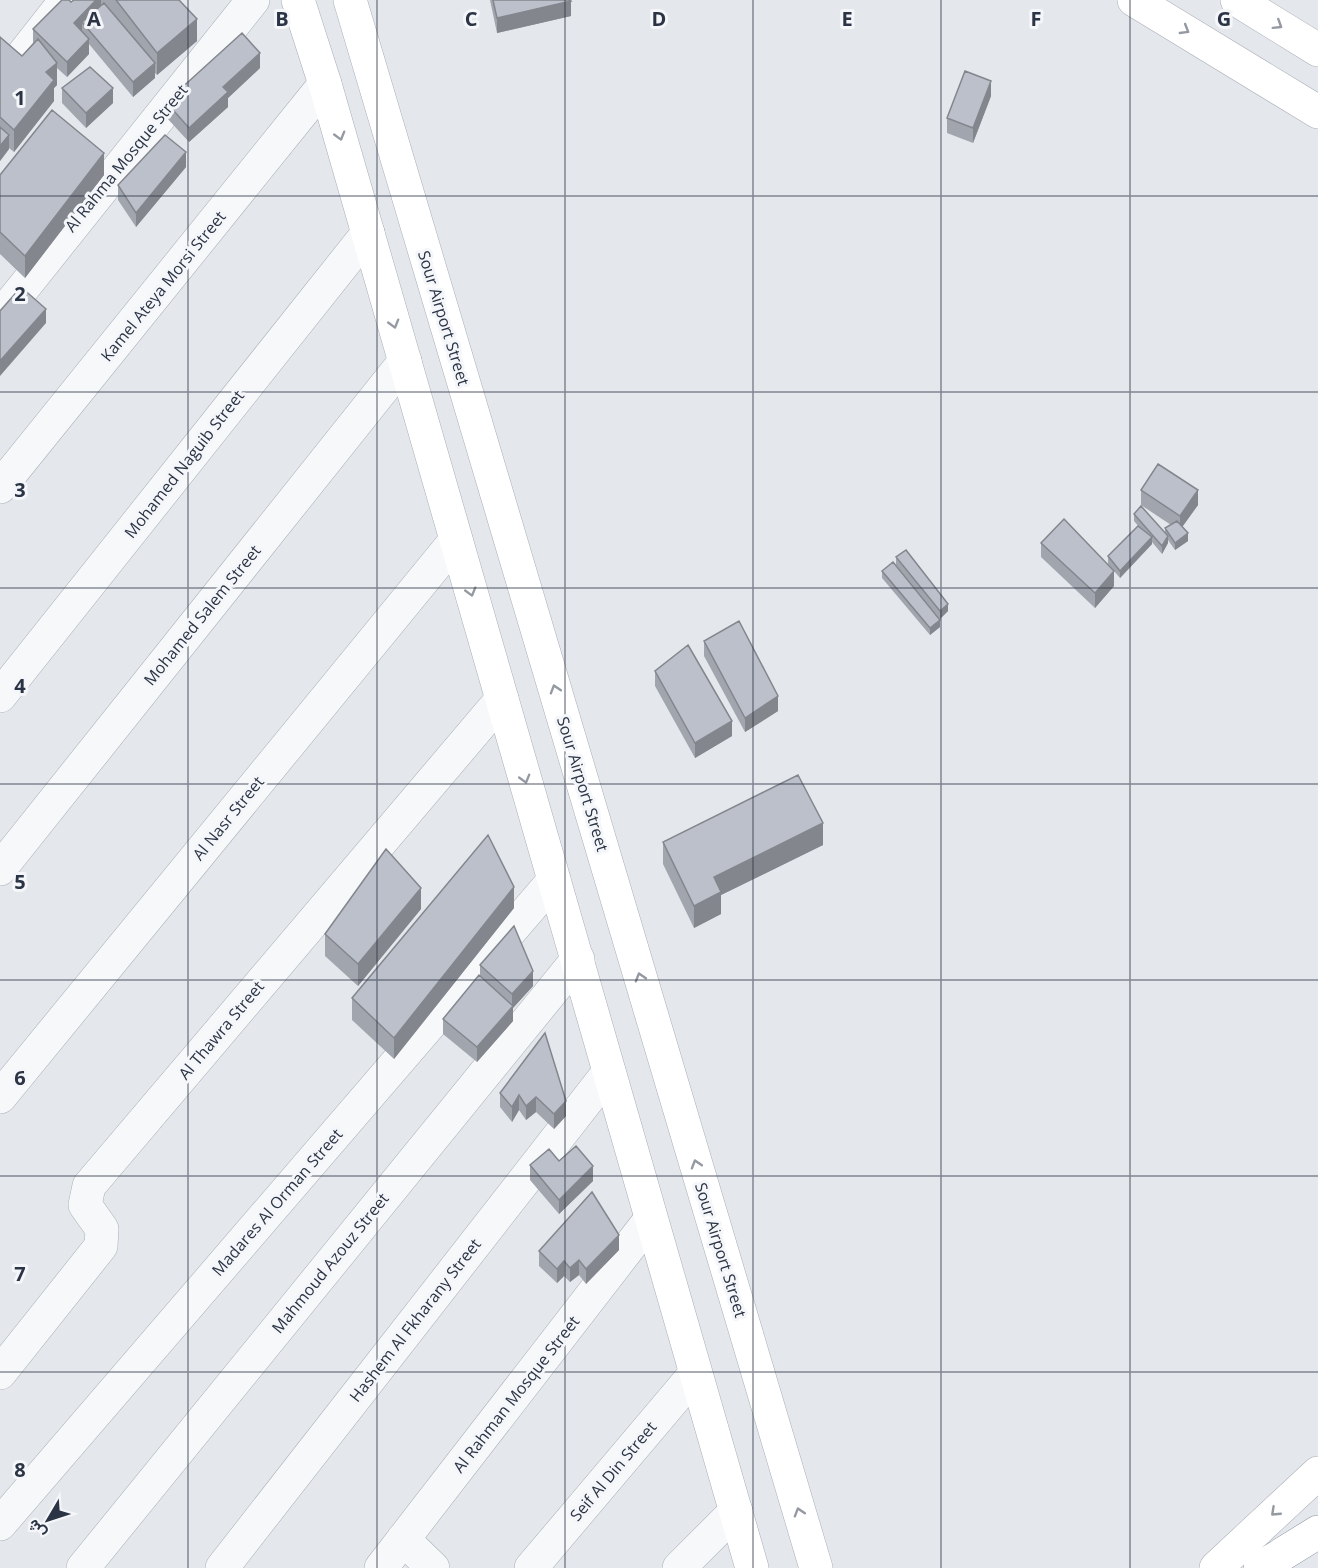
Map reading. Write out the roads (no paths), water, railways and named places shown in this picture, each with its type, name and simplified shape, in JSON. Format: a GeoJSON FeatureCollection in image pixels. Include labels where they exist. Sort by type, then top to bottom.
{"type":"FeatureCollection","features":[{"type":"Feature","properties":{"kind":"main road"},"geometry":{"type":"LineString","coordinates":[[298,0],[325,84],[752,1568]]}},
{"type":"Feature","properties":{"kind":"main road","name":"Sour Airport Street"},"geometry":{"type":"LineString","coordinates":[[350,0],[816,1568]]}},
{"type":"Feature","properties":{"kind":"main road"},"geometry":{"type":"LineString","coordinates":[[1134,0],[1318,112]]}},
{"type":"Feature","properties":{"kind":"main road"},"geometry":{"type":"LineString","coordinates":[[1238,0],[1318,50]]}},
{"type":"Feature","properties":{"kind":"main road"},"geometry":{"type":"LineString","coordinates":[[1216,1568],[1318,1473]]}},
{"type":"Feature","properties":{"kind":"main road"},"geometry":{"type":"LineString","coordinates":[[1260,1568],[1318,1532]]}},
{"type":"Feature","properties":{"kind":"street"},"geometry":{"type":"LineString","coordinates":[[0,84],[66,0]]}},
{"type":"Feature","properties":{"kind":"street","name":"Al Rahma Mosque Street"},"geometry":{"type":"LineString","coordinates":[[0,317],[253,0]]}},
{"type":"Feature","properties":{"kind":"street","name":"Kamel Ateya Morsi Street"},"geometry":{"type":"LineString","coordinates":[[0,488],[325,84]]}},
{"type":"Feature","properties":{"kind":"street","name":"Mohamed Naguib Street"},"geometry":{"type":"LineString","coordinates":[[0,696],[368,233]]}},
{"type":"Feature","properties":{"kind":"street","name":"Mohamed Salem Street"},"geometry":{"type":"LineString","coordinates":[[0,869],[405,361]]}},
{"type":"Feature","properties":{"kind":"street","name":"Al Nasr Street"},"geometry":{"type":"LineString","coordinates":[[0,1097],[456,540]]}},
{"type":"Feature","properties":{"kind":"street","name":"Al Thawra Street"},"geometry":{"type":"LineString","coordinates":[[5,1357],[101,1246],[102,1229],[85,1204],[89,1186],[502,699]]}},
{"type":"Feature","properties":{"kind":"street","name":"Madares Al Orman Street"},"geometry":{"type":"LineString","coordinates":[[0,1524],[554,880]]}},
{"type":"Feature","properties":{"kind":"street","name":"Mahmoud Azouz Street"},"geometry":{"type":"LineString","coordinates":[[83,1568],[578,959]]}},
{"type":"Feature","properties":{"kind":"street","name":"Hashem Al Fkharany Street"},"geometry":{"type":"LineString","coordinates":[[222,1568],[609,1072]]}},
{"type":"Feature","properties":{"kind":"street","name":"Al Rahman Mosque Street"},"geometry":{"type":"LineString","coordinates":[[381,1568],[650,1220]]}},
{"type":"Feature","properties":{"kind":"street","name":"Seif Al Din Street"},"geometry":{"type":"LineString","coordinates":[[531,1568],[695,1374]]}},
{"type":"Feature","properties":{"kind":"street"},"geometry":{"type":"LineString","coordinates":[[679,1568],[735,1511]]}},
{"type":"Feature","properties":{"kind":"street"},"geometry":{"type":"LineString","coordinates":[[403,1539],[434,1568]]}}]}
